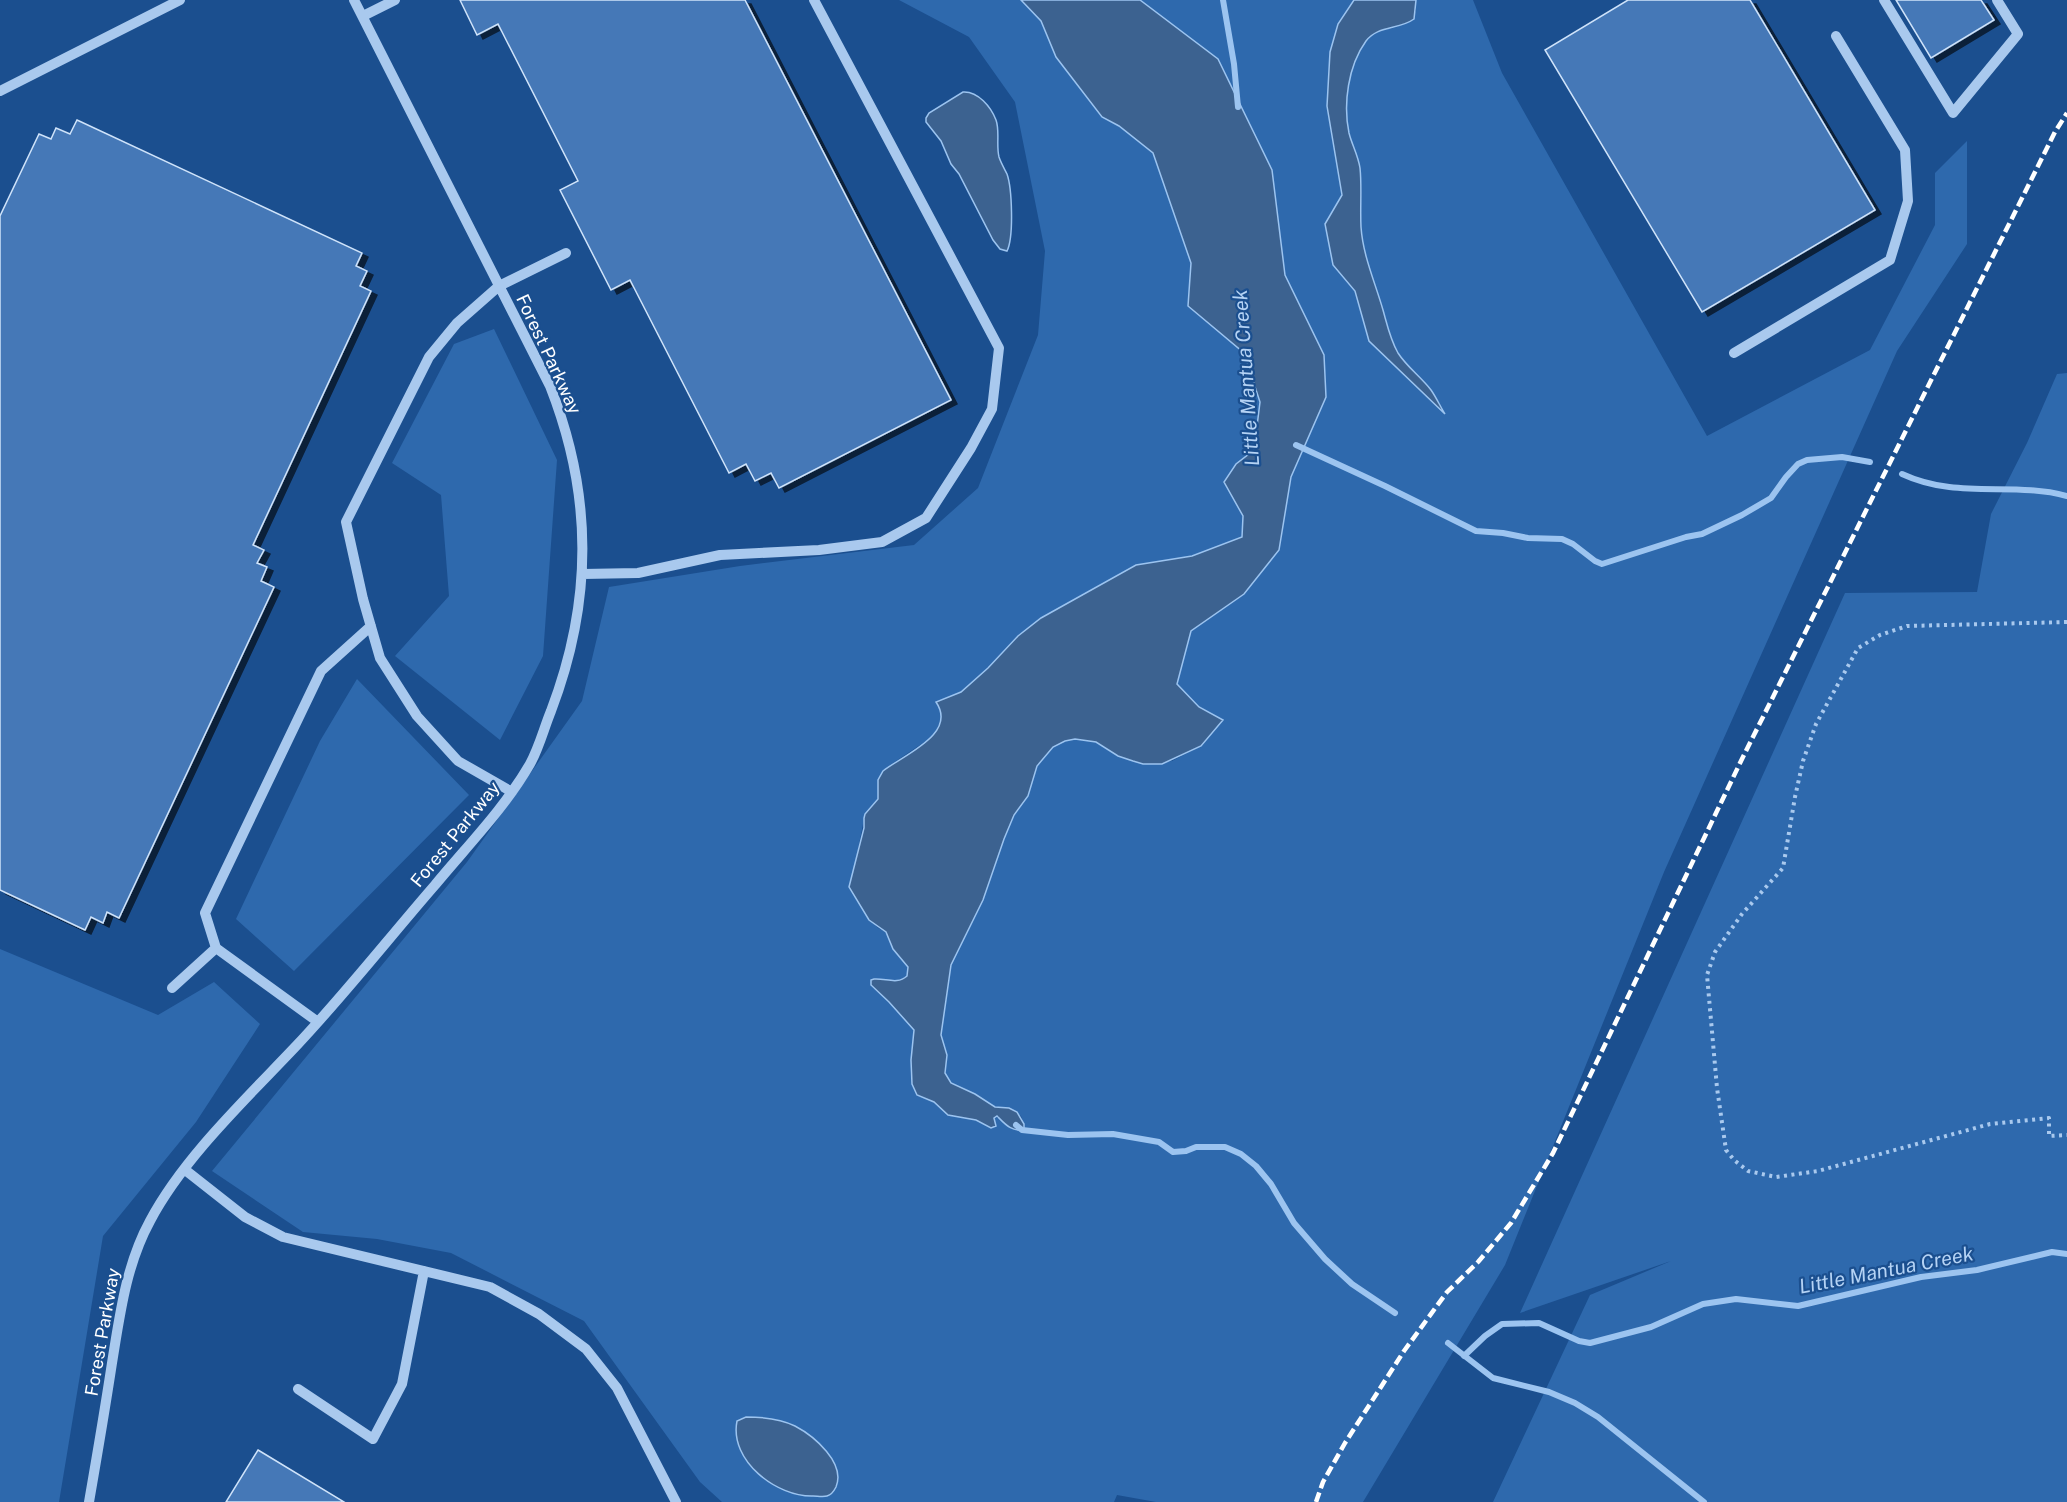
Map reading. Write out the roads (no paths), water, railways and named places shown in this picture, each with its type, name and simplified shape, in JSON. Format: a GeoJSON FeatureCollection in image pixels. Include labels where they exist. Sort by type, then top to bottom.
{"type":"FeatureCollection","features":[{"type":"Feature","properties":{"kind":"street"},"geometry":{"type":"LineString","coordinates":[[0,91],[180,0]]}},
{"type":"Feature","properties":{"kind":"street","name":"Forest Parkway"},"geometry":{"type":"LineString","coordinates":[[89,1502],[130,1265],[150,1221],[184,1169],[318,1022],[448,869],[498,814],[531,762],[558,692],[574,636],[582,574],[581,502],[572,453],[562,418],[550,386],[354,0]]}},
{"type":"Feature","properties":{"kind":"street"},"geometry":{"type":"LineString","coordinates":[[363,16],[395,0]]}},
{"type":"Feature","properties":{"kind":"street"},"geometry":{"type":"LineString","coordinates":[[582,574],[638,573],[720,555],[819,550],[882,543],[926,518],[971,448],[992,409],[999,348],[814,0]]}},
{"type":"Feature","properties":{"kind":"street"},"geometry":{"type":"LineString","coordinates":[[1884,0],[1953,113],[2018,34],[1997,0]]}},
{"type":"Feature","properties":{"kind":"street"},"geometry":{"type":"LineString","coordinates":[[1734,353],[1890,260],[1908,201],[1905,150],[1836,36]]}},
{"type":"Feature","properties":{"kind":"street"},"geometry":{"type":"LineString","coordinates":[[512,792],[458,761],[417,716],[380,658],[363,600],[346,522],[429,357],[457,323],[498,286],[566,252]]}},
{"type":"Feature","properties":{"kind":"street"},"geometry":{"type":"LineString","coordinates":[[318,1022],[216,948],[204,913],[321,671],[370,626]]}},
{"type":"Feature","properties":{"kind":"street"},"geometry":{"type":"LineString","coordinates":[[172,988],[216,948]]}},
{"type":"Feature","properties":{"kind":"street"},"geometry":{"type":"LineString","coordinates":[[184,1169],[245,1217],[283,1237],[490,1287],[538,1314],[586,1349],[617,1388],[676,1502]]}},
{"type":"Feature","properties":{"kind":"street"},"geometry":{"type":"LineString","coordinates":[[298,1389],[374,1439],[402,1384],[424,1271]]}},
{"type":"Feature","properties":{"kind":"waterway","name":"Little Mantua Creek"},"geometry":{"type":"LineString","coordinates":[[1223,0],[1234,64],[1238,107]]}},
{"type":"Feature","properties":{"kind":"waterway"},"geometry":{"type":"LineString","coordinates":[[1296,445],[1476,531],[1528,538],[1562,539],[1602,564],[1702,534],[1742,515],[1771,498],[1798,464],[1807,460],[1842,457],[1870,462]]}},
{"type":"Feature","properties":{"kind":"waterway"},"geometry":{"type":"LineString","coordinates":[[1902,474],[1923,482],[1944,486],[2025,490],[2067,496]]}},
{"type":"Feature","properties":{"kind":"waterway","name":"Little Mantua Creek"},"geometry":{"type":"LineString","coordinates":[[1016,1125],[1022,1130],[1068,1135],[1113,1134],[1159,1142],[1173,1152],[1196,1147],[1225,1147],[1241,1154],[1256,1166],[1271,1184],[1294,1223],[1325,1259],[1352,1284],[1395,1313]]}},
{"type":"Feature","properties":{"kind":"waterway","name":"Little Mantua Creek"},"geometry":{"type":"LineString","coordinates":[[1464,1356],[1502,1324],[1539,1323],[1579,1341],[1590,1343],[1651,1327],[1703,1304],[1736,1299],[1798,1306],[1921,1277],[1977,1270],[2052,1252],[2067,1254]]}},
{"type":"Feature","properties":{"kind":"waterway"},"geometry":{"type":"LineString","coordinates":[[1448,1343],[1493,1378],[1549,1392],[1575,1403],[1598,1417],[1704,1502]]}},
{"type":"Feature","properties":{"kind":"railway"},"geometry":{"type":"LineString","coordinates":[[1316,1502],[1323,1482],[1345,1443],[1404,1351],[1447,1292],[1478,1262],[1511,1223],[1553,1153],[1741,761],[2055,132],[2067,113]]}}]}
